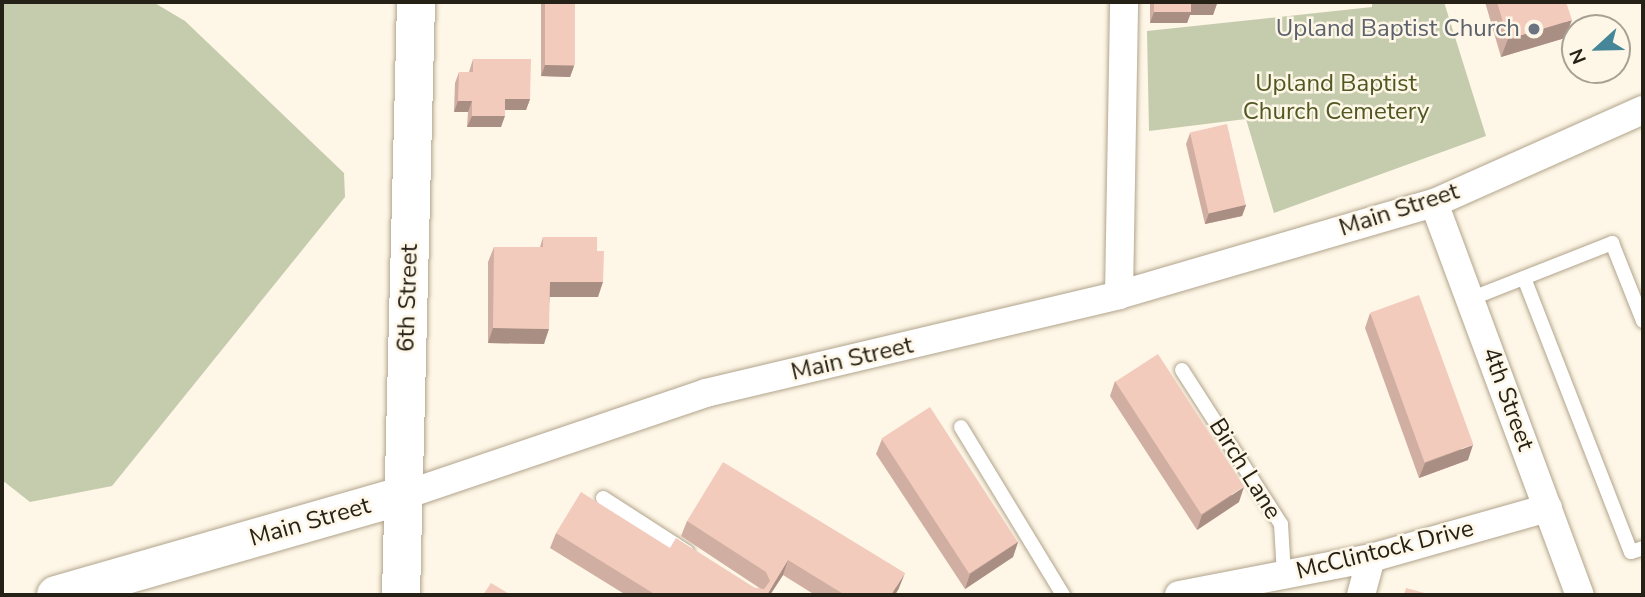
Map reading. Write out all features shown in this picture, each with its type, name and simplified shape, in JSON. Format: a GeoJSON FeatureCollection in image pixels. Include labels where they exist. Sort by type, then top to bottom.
{"type":"FeatureCollection","features":[{"type":"Feature","properties":{"kind":"street","name":"6th Street"},"geometry":{"type":"LineString","coordinates":[[401,595],[416,2]]}},
{"type":"Feature","properties":{"kind":"street"},"geometry":{"type":"LineString","coordinates":[[1119,295],[1124,2]]}},
{"type":"Feature","properties":{"kind":"street","name":"Main Street"},"geometry":{"type":"LineString","coordinates":[[56,595],[402,496],[706,393],[1119,295],[1434,203],[1643,110]]}},
{"type":"Feature","properties":{"kind":"street","name":"4th Street"},"geometry":{"type":"LineString","coordinates":[[1434,203],[1580,595]]}},
{"type":"Feature","properties":{"kind":"street","name":"McClintock Drive"},"geometry":{"type":"LineString","coordinates":[[1179,595],[1371,558],[1548,508]]}},
{"type":"Feature","properties":{"kind":"street"},"geometry":{"type":"LineString","coordinates":[[1360,595],[1371,558]]}},
{"type":"Feature","properties":{"kind":"lane"},"geometry":{"type":"LineString","coordinates":[[1470,299],[1612,243],[1643,321]]}},
{"type":"Feature","properties":{"kind":"lane"},"geometry":{"type":"LineString","coordinates":[[1524,278],[1631,552],[1643,548]]}},
{"type":"Feature","properties":{"kind":"lane","name":"Birch Lane"},"geometry":{"type":"LineString","coordinates":[[1182,370],[1281,524],[1284,575]]}},
{"type":"Feature","properties":{"kind":"lane"},"geometry":{"type":"LineString","coordinates":[[961,427],[1063,595]]}},
{"type":"Feature","properties":{"kind":"lane"},"geometry":{"type":"LineString","coordinates":[[603,498],[696,558]]}},
{"type":"Feature","properties":{"kind":"green space"},"geometry":{"type":"Polygon","coordinates":[[[2,2],[153,2],[185,21],[344,173],[345,197],[112,486],[30,502],[2,480],[2,2]]]}},
{"type":"Feature","properties":{"kind":"green space","name":"Upland Baptist Church Cemetery"},"geometry":{"type":"Polygon","coordinates":[[[1372,2],[1444,2],[1486,136],[1274,213],[1246,119],[1149,131],[1147,31],[1372,7],[1372,2]]]}},
{"type":"Feature","properties":{"kind":"building"},"geometry":{"type":"Polygon","coordinates":[[[545,2],[575,2],[575,65],[545,65],[545,2]]]}},
{"type":"Feature","properties":{"kind":"building"},"geometry":{"type":"Polygon","coordinates":[[[1154,2],[1217,4],[1191,4],[1191,12],[1154,12],[1154,2]]]}},
{"type":"Feature","properties":{"kind":"building"},"geometry":{"type":"Polygon","coordinates":[[[1497,2],[1566,2],[1570,14],[1561,14],[1561,23],[1508,39],[1497,2]]]}},
{"type":"Feature","properties":{"kind":"building"},"geometry":{"type":"Polygon","coordinates":[[[473,59],[531,59],[530,99],[505,99],[505,116],[472,116],[472,101],[458,101],[459,72],[473,72],[473,59]]]}},
{"type":"Feature","properties":{"kind":"building"},"geometry":{"type":"Polygon","coordinates":[[[1227,124],[1246,205],[1209,213],[1190,133],[1227,124]]]}},
{"type":"Feature","properties":{"kind":"building"},"geometry":{"type":"Polygon","coordinates":[[[543,237],[597,237],[597,251],[604,251],[603,282],[550,282],[549,329],[493,328],[494,247],[543,247],[543,237]]]}},
{"type":"Feature","properties":{"kind":"building"},"geometry":{"type":"Polygon","coordinates":[[[1419,295],[1473,444],[1425,462],[1370,313],[1419,295]]]}},
{"type":"Feature","properties":{"kind":"building"},"geometry":{"type":"Polygon","coordinates":[[[1158,354],[1244,487],[1201,514],[1115,382],[1158,354]]]}},
{"type":"Feature","properties":{"kind":"building"},"geometry":{"type":"Polygon","coordinates":[[[930,407],[1018,542],[969,574],[881,439],[930,407]]]}},
{"type":"Feature","properties":{"kind":"building"},"geometry":{"type":"Polygon","coordinates":[[[723,462],[905,573],[891,595],[845,595],[788,560],[767,595],[656,595],[556,533],[581,492],[670,548],[676,538],[755,588],[764,589],[770,581],[766,572],[687,521],[723,462]]]}},
{"type":"Feature","properties":{"kind":"building"},"geometry":{"type":"Polygon","coordinates":[[[491,583],[511,595],[483,595],[491,583]]]}},
{"type":"Feature","properties":{"kind":"building"},"geometry":{"type":"Polygon","coordinates":[[[1406,588],[1432,595],[1404,595],[1406,588]]]}},
{"type":"Feature","properties":{"kind":"place","name":"Upland Baptist Church"},"geometry":{"type":"Point","coordinates":[1534,29]}}]}
